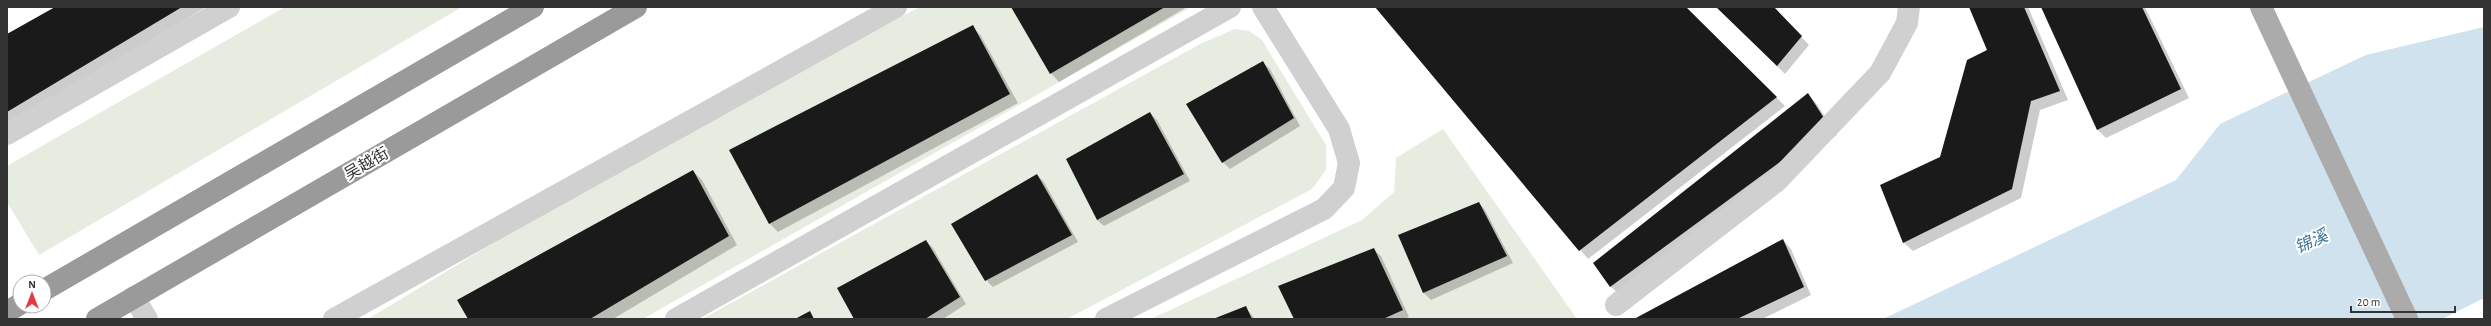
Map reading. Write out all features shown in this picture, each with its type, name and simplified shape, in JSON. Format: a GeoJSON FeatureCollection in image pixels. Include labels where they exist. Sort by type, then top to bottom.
{"type":"FeatureCollection","features":[{"type":"Feature","properties":{"kind":"highway"},"geometry":{"type":"LineString","coordinates":[[52,285],[533,7]]}},
{"type":"Feature","properties":{"kind":"highway","name":"吴越街"},"geometry":{"type":"LineString","coordinates":[[97,319],[636,7]]}},
{"type":"Feature","properties":{"kind":"main road"},"geometry":{"type":"LineString","coordinates":[[2261,7],[2407,319]]}},
{"type":"Feature","properties":{"kind":"street"},"geometry":{"type":"LineString","coordinates":[[7,134],[229,7]]}},
{"type":"Feature","properties":{"kind":"street"},"geometry":{"type":"LineString","coordinates":[[334,319],[896,7]]}},
{"type":"Feature","properties":{"kind":"street"},"geometry":{"type":"LineString","coordinates":[[676,319],[1230,7]]}},
{"type":"Feature","properties":{"kind":"street"},"geometry":{"type":"LineString","coordinates":[[1106,319],[1324,209],[1344,188],[1349,163],[1339,129],[1263,7]]}},
{"type":"Feature","properties":{"kind":"street"},"geometry":{"type":"LineString","coordinates":[[1616,305],[1777,181],[1880,73],[1907,23],[1909,7]]}},
{"type":"Feature","properties":{"kind":"street"},"geometry":{"type":"LineString","coordinates":[[134,298],[147,319]]}},
{"type":"Feature","properties":{"kind":"shaded area"},"geometry":{"type":"Polygon","coordinates":[[[285,7],[462,7],[39,255],[7,202],[7,166],[285,7]]]}},
{"type":"Feature","properties":{"kind":"shaded area"},"geometry":{"type":"Polygon","coordinates":[[[920,7],[1191,7],[643,319],[368,319],[523,225],[770,84],[920,7]]]}},
{"type":"Feature","properties":{"kind":"shaded area"},"geometry":{"type":"Polygon","coordinates":[[[1235,29],[1249,31],[1262,40],[1326,145],[1326,170],[1312,189],[1067,319],[702,319],[1202,43],[1235,29]]]}},
{"type":"Feature","properties":{"kind":"shaded area"},"geometry":{"type":"Polygon","coordinates":[[[1443,129],[1577,319],[1151,319],[1362,220],[1394,192],[1396,158],[1443,129]]]}},
{"type":"Feature","properties":{"kind":"water","name":"锦溪"},"geometry":{"type":"Polygon","coordinates":[[[2484,27],[2484,298],[2442,319],[1883,319],[2176,180],[2220,124],[2366,55],[2484,27]]]}},
{"type":"Feature","properties":{"kind":"building"},"geometry":{"type":"Polygon","coordinates":[[[55,7],[182,7],[7,112],[7,34],[55,7]]]}},
{"type":"Feature","properties":{"kind":"building"},"geometry":{"type":"Polygon","coordinates":[[[1011,7],[1165,7],[1050,74],[1011,7]]]}},
{"type":"Feature","properties":{"kind":"building"},"geometry":{"type":"Polygon","coordinates":[[[1375,7],[1686,7],[1777,97],[1579,251],[1375,7]]]}},
{"type":"Feature","properties":{"kind":"building"},"geometry":{"type":"Polygon","coordinates":[[[1716,7],[1774,7],[1802,36],[1777,66],[1716,7]]]}},
{"type":"Feature","properties":{"kind":"building"},"geometry":{"type":"Polygon","coordinates":[[[1969,7],[2024,7],[2060,91],[2031,101],[2012,189],[1903,243],[1880,185],[1940,157],[1967,60],[1987,50],[1969,7]]]}},
{"type":"Feature","properties":{"kind":"building"},"geometry":{"type":"Polygon","coordinates":[[[2041,7],[2142,7],[2181,89],[2097,130],[2041,7]]]}},
{"type":"Feature","properties":{"kind":"building"},"geometry":{"type":"Polygon","coordinates":[[[973,25],[1010,94],[769,224],[729,150],[973,25]]]}},
{"type":"Feature","properties":{"kind":"building"},"geometry":{"type":"Polygon","coordinates":[[[1263,61],[1294,118],[1222,163],[1186,104],[1263,61]]]}},
{"type":"Feature","properties":{"kind":"building"},"geometry":{"type":"Polygon","coordinates":[[[1808,93],[1829,126],[1610,287],[1593,263],[1808,93]]]}},
{"type":"Feature","properties":{"kind":"building"},"geometry":{"type":"Polygon","coordinates":[[[1150,112],[1184,174],[1097,220],[1066,159],[1150,112]]]}},
{"type":"Feature","properties":{"kind":"building"},"geometry":{"type":"Polygon","coordinates":[[[693,170],[729,236],[590,319],[468,319],[457,300],[693,170]]]}},
{"type":"Feature","properties":{"kind":"building"},"geometry":{"type":"Polygon","coordinates":[[[1037,174],[1072,235],[985,281],[951,224],[1037,174]]]}},
{"type":"Feature","properties":{"kind":"building"},"geometry":{"type":"Polygon","coordinates":[[[1479,202],[1507,256],[1423,293],[1398,235],[1479,202]]]}},
{"type":"Feature","properties":{"kind":"building"},"geometry":{"type":"Polygon","coordinates":[[[1783,239],[1804,287],[1737,319],[1634,319],[1783,239]]]}},
{"type":"Feature","properties":{"kind":"building"},"geometry":{"type":"Polygon","coordinates":[[[926,240],[960,297],[925,319],[854,319],[837,288],[926,240]]]}},
{"type":"Feature","properties":{"kind":"building"},"geometry":{"type":"Polygon","coordinates":[[[1374,248],[1403,310],[1383,319],[1294,319],[1278,286],[1374,248]]]}},
{"type":"Feature","properties":{"kind":"building"},"geometry":{"type":"Polygon","coordinates":[[[1246,306],[1252,319],[1213,319],[1246,306]]]}},
{"type":"Feature","properties":{"kind":"building"},"geometry":{"type":"Polygon","coordinates":[[[810,311],[814,319],[795,319],[810,311]]]}}]}
